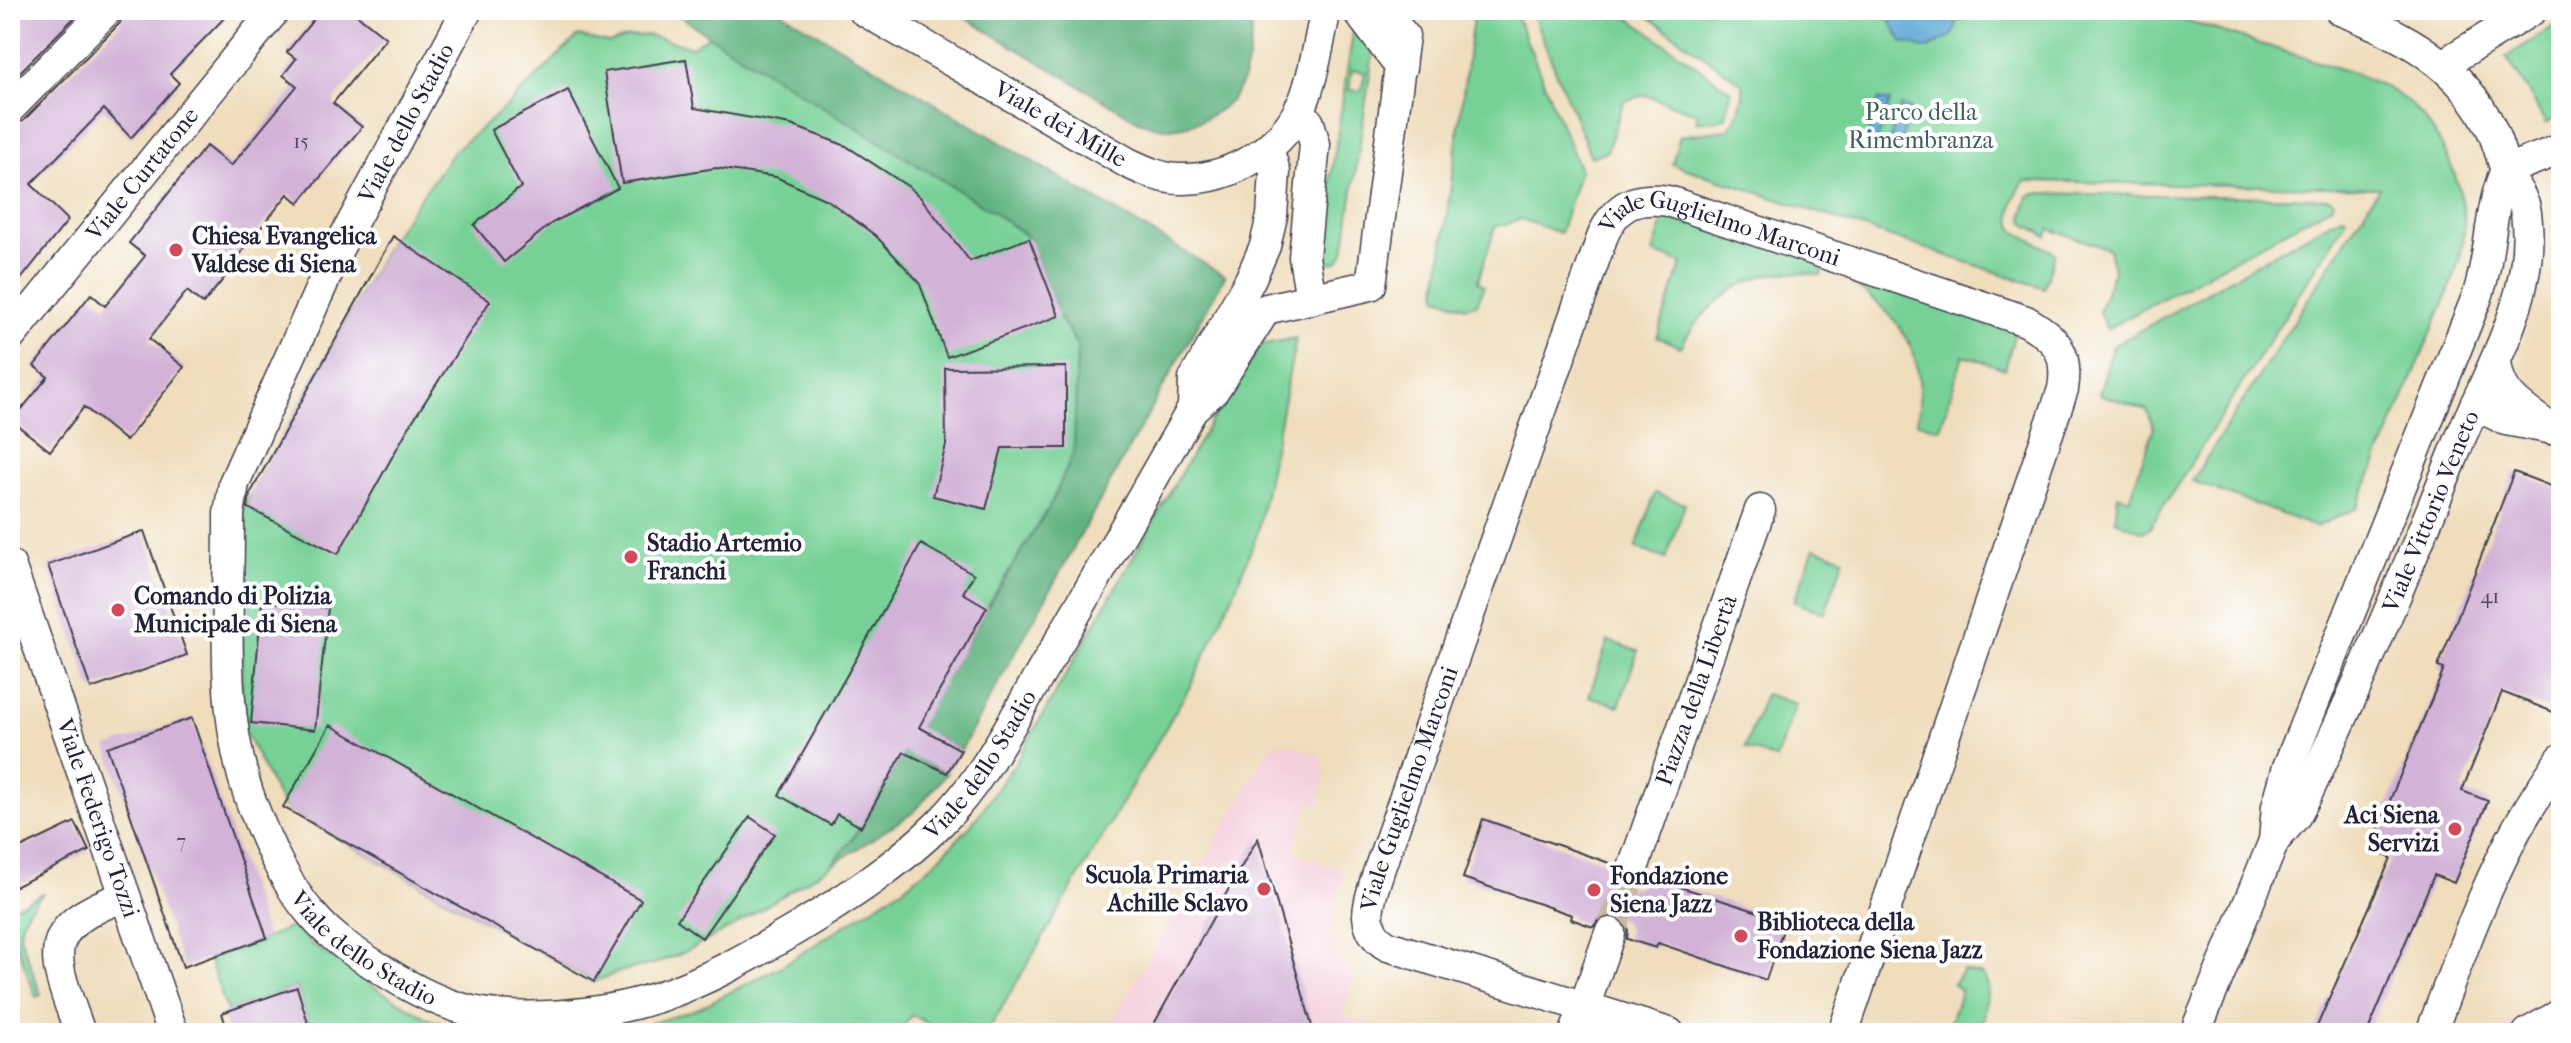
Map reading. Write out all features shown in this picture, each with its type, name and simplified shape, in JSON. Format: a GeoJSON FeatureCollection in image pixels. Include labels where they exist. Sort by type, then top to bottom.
{"type":"FeatureCollection","features":[{"type":"Feature","properties":{"kind":"street"},"geometry":{"type":"LineString","coordinates":[[10,108],[107,10]]}},
{"type":"Feature","properties":{"kind":"street","name":"Viale Curtatone"},"geometry":{"type":"LineString","coordinates":[[10,337],[275,10]]}},
{"type":"Feature","properties":{"kind":"street","name":"Viale dello Stadio"},"geometry":{"type":"LineString","coordinates":[[467,10],[338,249],[234,483],[229,514],[229,710],[252,803],[289,882],[310,914],[341,943],[411,987],[458,1007],[500,1015],[576,1012],[646,1001],[696,982],[768,945],[877,877],[940,823],[982,772],[1193,408],[1214,390],[1266,309],[1311,299]]}},
{"type":"Feature","properties":{"kind":"street","name":"Viale dei Mille"},"geometry":{"type":"LineString","coordinates":[[863,10],[1115,156],[1153,174],[1180,179],[1213,176],[1246,163],[1285,131],[1308,88],[1326,10]]}},
{"type":"Feature","properties":{"kind":"street"},"geometry":{"type":"LineString","coordinates":[[1357,10],[1401,68]]}},
{"type":"Feature","properties":{"kind":"street"},"geometry":{"type":"LineString","coordinates":[[1299,109],[1309,123],[1315,144],[1304,257],[1311,299],[1371,285],[1404,36],[1382,10]]}},
{"type":"Feature","properties":{"kind":"street","name":"Viale Vittorio Veneto"},"geometry":{"type":"LineString","coordinates":[[2274,841],[2296,815],[2356,690],[2496,361],[2518,300],[2528,233],[2524,203],[2506,170],[2497,141],[2482,111],[2442,65],[2424,51],[2392,31],[2340,10]]}},
{"type":"Feature","properties":{"kind":"street"},"geometry":{"type":"LineString","coordinates":[[2442,65],[2532,10]]}},
{"type":"Feature","properties":{"kind":"street","name":"Viale dello Stadio"},"geometry":{"type":"LineString","coordinates":[[1193,408],[1194,379],[1250,280],[1265,246],[1272,216],[1275,172],[1268,148]]}},
{"type":"Feature","properties":{"kind":"street"},"geometry":{"type":"LineString","coordinates":[[2556,430],[2506,420],[2475,405],[2468,390],[2470,366],[2501,283],[2508,253],[2510,225],[2506,170],[2561,149]]}},
{"type":"Feature","properties":{"kind":"street","name":"Viale Vittorio Veneto"},"geometry":{"type":"LineString","coordinates":[[2195,1033],[2274,841],[2277,806],[2288,767],[2482,284],[2495,201],[2506,170]]}},
{"type":"Feature","properties":{"kind":"street","name":"Viale Guglielmo Marconi"},"geometry":{"type":"LineString","coordinates":[[1669,1033],[1580,1020],[1388,946],[1375,936],[1368,918],[1395,825],[1603,235],[1618,210],[1643,200],[1656,199],[2026,321],[2049,336],[2061,352],[2064,363],[2063,389],[1843,1033]]}},
{"type":"Feature","properties":{"kind":"street"},"geometry":{"type":"LineString","coordinates":[[2496,361],[2503,388],[2515,401],[2556,430]]}},
{"type":"Feature","properties":{"kind":"street","name":"Piazza della Libertà"},"geometry":{"type":"LineString","coordinates":[[1632,871],[1760,510]]}},
{"type":"Feature","properties":{"kind":"street"},"geometry":{"type":"LineString","coordinates":[[10,565],[16,601]]}},
{"type":"Feature","properties":{"kind":"street","name":"Viale Federigo Tozzi"},"geometry":{"type":"LineString","coordinates":[[16,601],[173,1033]]}},
{"type":"Feature","properties":{"kind":"street"},"geometry":{"type":"LineString","coordinates":[[2431,1033],[2500,861],[2561,759]]}},
{"type":"Feature","properties":{"kind":"street"},"geometry":{"type":"LineString","coordinates":[[80,1033],[60,974],[58,947],[70,924],[81,915],[125,896]]}},
{"type":"Feature","properties":{"kind":"street"},"geometry":{"type":"LineString","coordinates":[[1580,1020],[1610,933]]}},
{"type":"Feature","properties":{"kind":"street"},"geometry":{"type":"LineString","coordinates":[[2528,1033],[2561,1014]]}},
{"type":"Feature","properties":{"kind":"shaded area","name":"Scuola Primaria Achille Sclavo"},"geometry":{"type":"Polygon","coordinates":[[[1278,743],[1317,754],[1323,762],[1325,772],[1320,805],[1310,801],[1294,849],[1299,855],[1346,872],[1334,907],[1331,932],[1338,957],[1354,975],[1342,1016],[1395,1033],[1105,1033],[1271,746],[1278,743]]]}},
{"type":"Feature","properties":{"kind":"shaded area"},"geometry":{"type":"Polygon","coordinates":[[[2561,997],[2561,1033],[2495,1033],[2528,1010],[2561,997]]]}},
{"type":"Feature","properties":{"kind":"green space"},"geometry":{"type":"Polygon","coordinates":[[[671,10],[778,10],[1225,276],[961,750],[934,735],[921,760],[947,773],[914,812],[832,865],[861,827],[987,607],[1051,504],[1074,452],[1077,345],[1059,316],[1029,238],[995,213],[671,10]]]}},
{"type":"Feature","properties":{"kind":"green space"},"geometry":{"type":"Polygon","coordinates":[[[952,10],[1254,10],[1246,67],[1236,93],[1221,109],[1201,120],[1165,128],[1139,121],[952,10]]]}},
{"type":"Feature","properties":{"kind":"green space"},"geometry":{"type":"Polygon","coordinates":[[[1474,10],[1514,10],[1580,170],[1560,233],[1521,219],[1495,227],[1478,281],[1484,286],[1477,304],[1465,307],[1438,297],[1437,291],[1474,10]]]}},
{"type":"Feature","properties":{"kind":"green space"},"geometry":{"type":"Polygon","coordinates":[[[1531,10],[1618,10],[1731,91],[1726,117],[1696,122],[1698,114],[1645,95],[1624,101],[1607,151],[1591,157],[1531,10]]]}},
{"type":"Feature","properties":{"kind":"green space","name":"Parco della Rimembranza"},"geometry":{"type":"Polygon","coordinates":[[[1639,10],[2153,10],[2347,71],[2397,94],[2422,116],[2442,146],[2461,198],[2464,231],[2460,259],[2450,287],[2357,508],[2316,527],[2192,481],[2379,188],[2025,181],[2015,198],[2011,212],[2012,225],[2015,231],[2055,253],[2044,288],[1672,164],[1680,136],[1728,130],[1740,108],[1743,84],[1639,10]]]}},
{"type":"Feature","properties":{"kind":"green space"},"geometry":{"type":"Polygon","coordinates":[[[1355,19],[1374,46],[1344,252],[1338,261],[1331,263],[1321,256],[1355,19]],[[1352,70],[1349,90],[1361,91],[1365,72],[1352,70]]]}},
{"type":"Feature","properties":{"kind":"green space"},"geometry":{"type":"Polygon","coordinates":[[[2561,22],[2561,114],[2546,124],[2506,57],[2561,22]]]}},
{"type":"Feature","properties":{"kind":"green space","name":"Stadio Artemio Franchi"},"geometry":{"type":"Polygon","coordinates":[[[648,35],[692,47],[709,36],[995,213],[1029,238],[1059,316],[1077,345],[1074,452],[1051,504],[987,607],[861,827],[832,865],[732,927],[681,954],[594,982],[283,807],[241,724],[244,506],[393,236],[454,151],[506,107],[578,36],[609,43],[648,35]]]}},
{"type":"Feature","properties":{"kind":"green space"},"geometry":{"type":"Polygon","coordinates":[[[2034,193],[2329,198],[2334,201],[2331,206],[2107,329],[2099,312],[2114,270],[2109,249],[2049,229],[2047,236],[2025,224],[2023,217],[2028,196],[2034,193]]]}},
{"type":"Feature","properties":{"kind":"green space"},"geometry":{"type":"Polygon","coordinates":[[[1666,211],[1824,264],[1821,275],[1777,273],[1744,284],[1707,311],[1681,347],[1657,337],[1682,263],[1653,253],[1666,211]]]}},
{"type":"Feature","properties":{"kind":"green space"},"geometry":{"type":"Polygon","coordinates":[[[2341,216],[2346,217],[2345,222],[2149,529],[2143,532],[2115,520],[2118,495],[2129,499],[2154,428],[2147,410],[2099,394],[2113,346],[2341,216]]]}},
{"type":"Feature","properties":{"kind":"green space"},"geometry":{"type":"Polygon","coordinates":[[[1857,274],[2016,328],[2005,369],[1963,355],[1940,429],[1917,422],[1920,399],[1916,360],[1900,327],[1872,298],[1854,285],[1857,274]]]}},
{"type":"Feature","properties":{"kind":"green space"},"geometry":{"type":"Polygon","coordinates":[[[1296,338],[1257,534],[1235,590],[1193,681],[987,1033],[946,1033],[912,1015],[899,1033],[620,1033],[697,1009],[780,967],[903,888],[930,867],[969,828],[1016,762],[1205,431],[1261,345],[1296,338]]]}},
{"type":"Feature","properties":{"kind":"green space"},"geometry":{"type":"Polygon","coordinates":[[[1655,493],[1685,504],[1666,559],[1636,548],[1655,493]]]}},
{"type":"Feature","properties":{"kind":"green space"},"geometry":{"type":"Polygon","coordinates":[[[1814,548],[1844,558],[1825,613],[1794,602],[1814,548]]]}},
{"type":"Feature","properties":{"kind":"green space"},"geometry":{"type":"Polygon","coordinates":[[[1608,641],[1638,651],[1619,706],[1589,696],[1608,641]]]}},
{"type":"Feature","properties":{"kind":"green space"},"geometry":{"type":"Polygon","coordinates":[[[1765,694],[1796,704],[1776,759],[1745,748],[1765,694]]]}},
{"type":"Feature","properties":{"kind":"green space"},"geometry":{"type":"Polygon","coordinates":[[[44,893],[27,912],[20,929],[41,995],[36,997],[15,940],[10,937],[10,909],[44,893]]]}},
{"type":"Feature","properties":{"kind":"green space"},"geometry":{"type":"Polygon","coordinates":[[[292,926],[314,946],[376,988],[429,1019],[472,1033],[311,1033],[297,987],[227,1011],[209,959],[292,926]]]}},
{"type":"Feature","properties":{"kind":"green space"},"geometry":{"type":"Polygon","coordinates":[[[1963,970],[1983,975],[1988,986],[1982,1033],[1946,1033],[1961,991],[1953,984],[1963,970]]]}},
{"type":"Feature","properties":{"kind":"water"},"geometry":{"type":"Polygon","coordinates":[[[1888,10],[1961,10],[1953,35],[1928,49],[1902,42],[1887,15],[1888,10]]]}},
{"type":"Feature","properties":{"kind":"water"},"geometry":{"type":"Polygon","coordinates":[[[1879,99],[1890,102],[1874,150],[1864,146],[1879,99]]]}},
{"type":"Feature","properties":{"kind":"water"},"geometry":{"type":"Polygon","coordinates":[[[1901,106],[1911,109],[1895,157],[1885,153],[1901,106]]]}},
{"type":"Feature","properties":{"kind":"building"},"geometry":{"type":"Polygon","coordinates":[[[10,10],[82,10],[10,82],[10,10]]]}},
{"type":"Feature","properties":{"kind":"building"},"geometry":{"type":"Polygon","coordinates":[[[124,10],[232,10],[170,74],[179,83],[131,138],[104,109],[31,184],[68,220],[10,293],[10,125],[23,121],[120,23],[124,10]]]}},
{"type":"Feature","properties":{"kind":"building"},"geometry":{"type":"Polygon","coordinates":[[[321,10],[351,10],[386,38],[333,103],[362,127],[299,203],[288,194],[203,304],[187,291],[149,339],[184,367],[126,441],[84,407],[50,451],[12,421],[48,377],[34,366],[91,294],[105,306],[145,256],[129,243],[206,146],[231,166],[297,86],[283,75],[296,59],[287,52],[321,10]]]}},
{"type":"Feature","properties":{"kind":"building"},"geometry":{"type":"Polygon","coordinates":[[[686,59],[694,108],[791,125],[846,146],[921,198],[970,261],[1029,238],[1059,316],[947,357],[919,282],[876,236],[829,201],[776,177],[716,168],[622,183],[604,72],[686,59]]]}},
{"type":"Feature","properties":{"kind":"building"},"geometry":{"type":"Polygon","coordinates":[[[568,90],[618,188],[552,223],[504,262],[474,225],[521,187],[491,130],[568,90]]]}},
{"type":"Feature","properties":{"kind":"building"},"geometry":{"type":"Polygon","coordinates":[[[393,236],[490,301],[410,425],[338,554],[248,508],[250,494],[393,236]]]}},
{"type":"Feature","properties":{"kind":"building"},"geometry":{"type":"Polygon","coordinates":[[[1066,367],[1066,448],[1002,448],[986,509],[933,496],[946,445],[945,368],[1066,367]]]}},
{"type":"Feature","properties":{"kind":"building"},"geometry":{"type":"Polygon","coordinates":[[[2514,472],[2561,490],[2561,715],[2502,692],[2462,791],[2488,801],[2454,883],[2434,875],[2367,1033],[2314,1033],[2391,858],[2370,849],[2444,669],[2438,667],[2514,472]]]}},
{"type":"Feature","properties":{"kind":"building","name":"Comando di Polizia Municipale di Siena"},"geometry":{"type":"Polygon","coordinates":[[[144,531],[187,655],[91,689],[48,565],[144,531]]]}},
{"type":"Feature","properties":{"kind":"building"},"geometry":{"type":"Polygon","coordinates":[[[921,544],[974,574],[963,593],[987,607],[919,727],[961,750],[947,773],[904,752],[861,827],[837,814],[831,825],[779,795],[921,544]]]}},
{"type":"Feature","properties":{"kind":"building"},"geometry":{"type":"Polygon","coordinates":[[[262,601],[328,608],[315,730],[251,723],[262,601]]]}},
{"type":"Feature","properties":{"kind":"building"},"geometry":{"type":"Polygon","coordinates":[[[192,718],[267,938],[183,967],[107,747],[192,718]]]}},
{"type":"Feature","properties":{"kind":"building"},"geometry":{"type":"Polygon","coordinates":[[[330,725],[641,900],[594,982],[283,807],[330,725]]]}},
{"type":"Feature","properties":{"kind":"building"},"geometry":{"type":"Polygon","coordinates":[[[750,817],[775,834],[702,938],[677,920],[750,817]]]}},
{"type":"Feature","properties":{"kind":"building","name":"Fondazione Siena Jazz"},"geometry":{"type":"Polygon","coordinates":[[[1483,819],[1615,865],[1614,874],[1618,882],[1627,888],[1643,885],[1649,877],[1786,921],[1766,980],[1658,943],[1656,948],[1627,939],[1628,930],[1624,922],[1615,916],[1607,915],[1599,919],[1593,927],[1571,919],[1572,915],[1463,878],[1483,819]]]}},
{"type":"Feature","properties":{"kind":"building"},"geometry":{"type":"Polygon","coordinates":[[[75,822],[89,851],[10,889],[10,853],[75,822]]]}},
{"type":"Feature","properties":{"kind":"building"},"geometry":{"type":"Polygon","coordinates":[[[1258,838],[1314,1033],[1149,1033],[1232,883],[1258,838]]]}},
{"type":"Feature","properties":{"kind":"building"},"geometry":{"type":"Polygon","coordinates":[[[297,987],[311,1033],[228,1033],[222,1013],[297,987]]]}},
{"type":"Feature","properties":{"kind":"tunnel"},"geometry":{"type":"LineString","coordinates":[[1610,933],[1632,871]]}},
{"type":"Feature","properties":{"kind":"place","name":"Chiesa Evangelica Valdese di Siena"},"geometry":{"type":"Point","coordinates":[176,250]}},
{"type":"Feature","properties":{"kind":"place","name":"Stadio Artemio Franchi"},"geometry":{"type":"Point","coordinates":[631,557]}},
{"type":"Feature","properties":{"kind":"place","name":"Comando di Polizia Municipale di Siena"},"geometry":{"type":"Point","coordinates":[118,610]}},
{"type":"Feature","properties":{"kind":"place","name":"Aci Siena Servizi"},"geometry":{"type":"Point","coordinates":[2455,829]}},
{"type":"Feature","properties":{"kind":"place","name":"Scuola Primaria Achille Sclavo"},"geometry":{"type":"Point","coordinates":[1264,889]}},
{"type":"Feature","properties":{"kind":"place","name":"Fondazione Siena Jazz"},"geometry":{"type":"Point","coordinates":[1594,890]}},
{"type":"Feature","properties":{"kind":"place","name":"Biblioteca della Fondazione Siena Jazz"},"geometry":{"type":"Point","coordinates":[1741,936]}}]}
